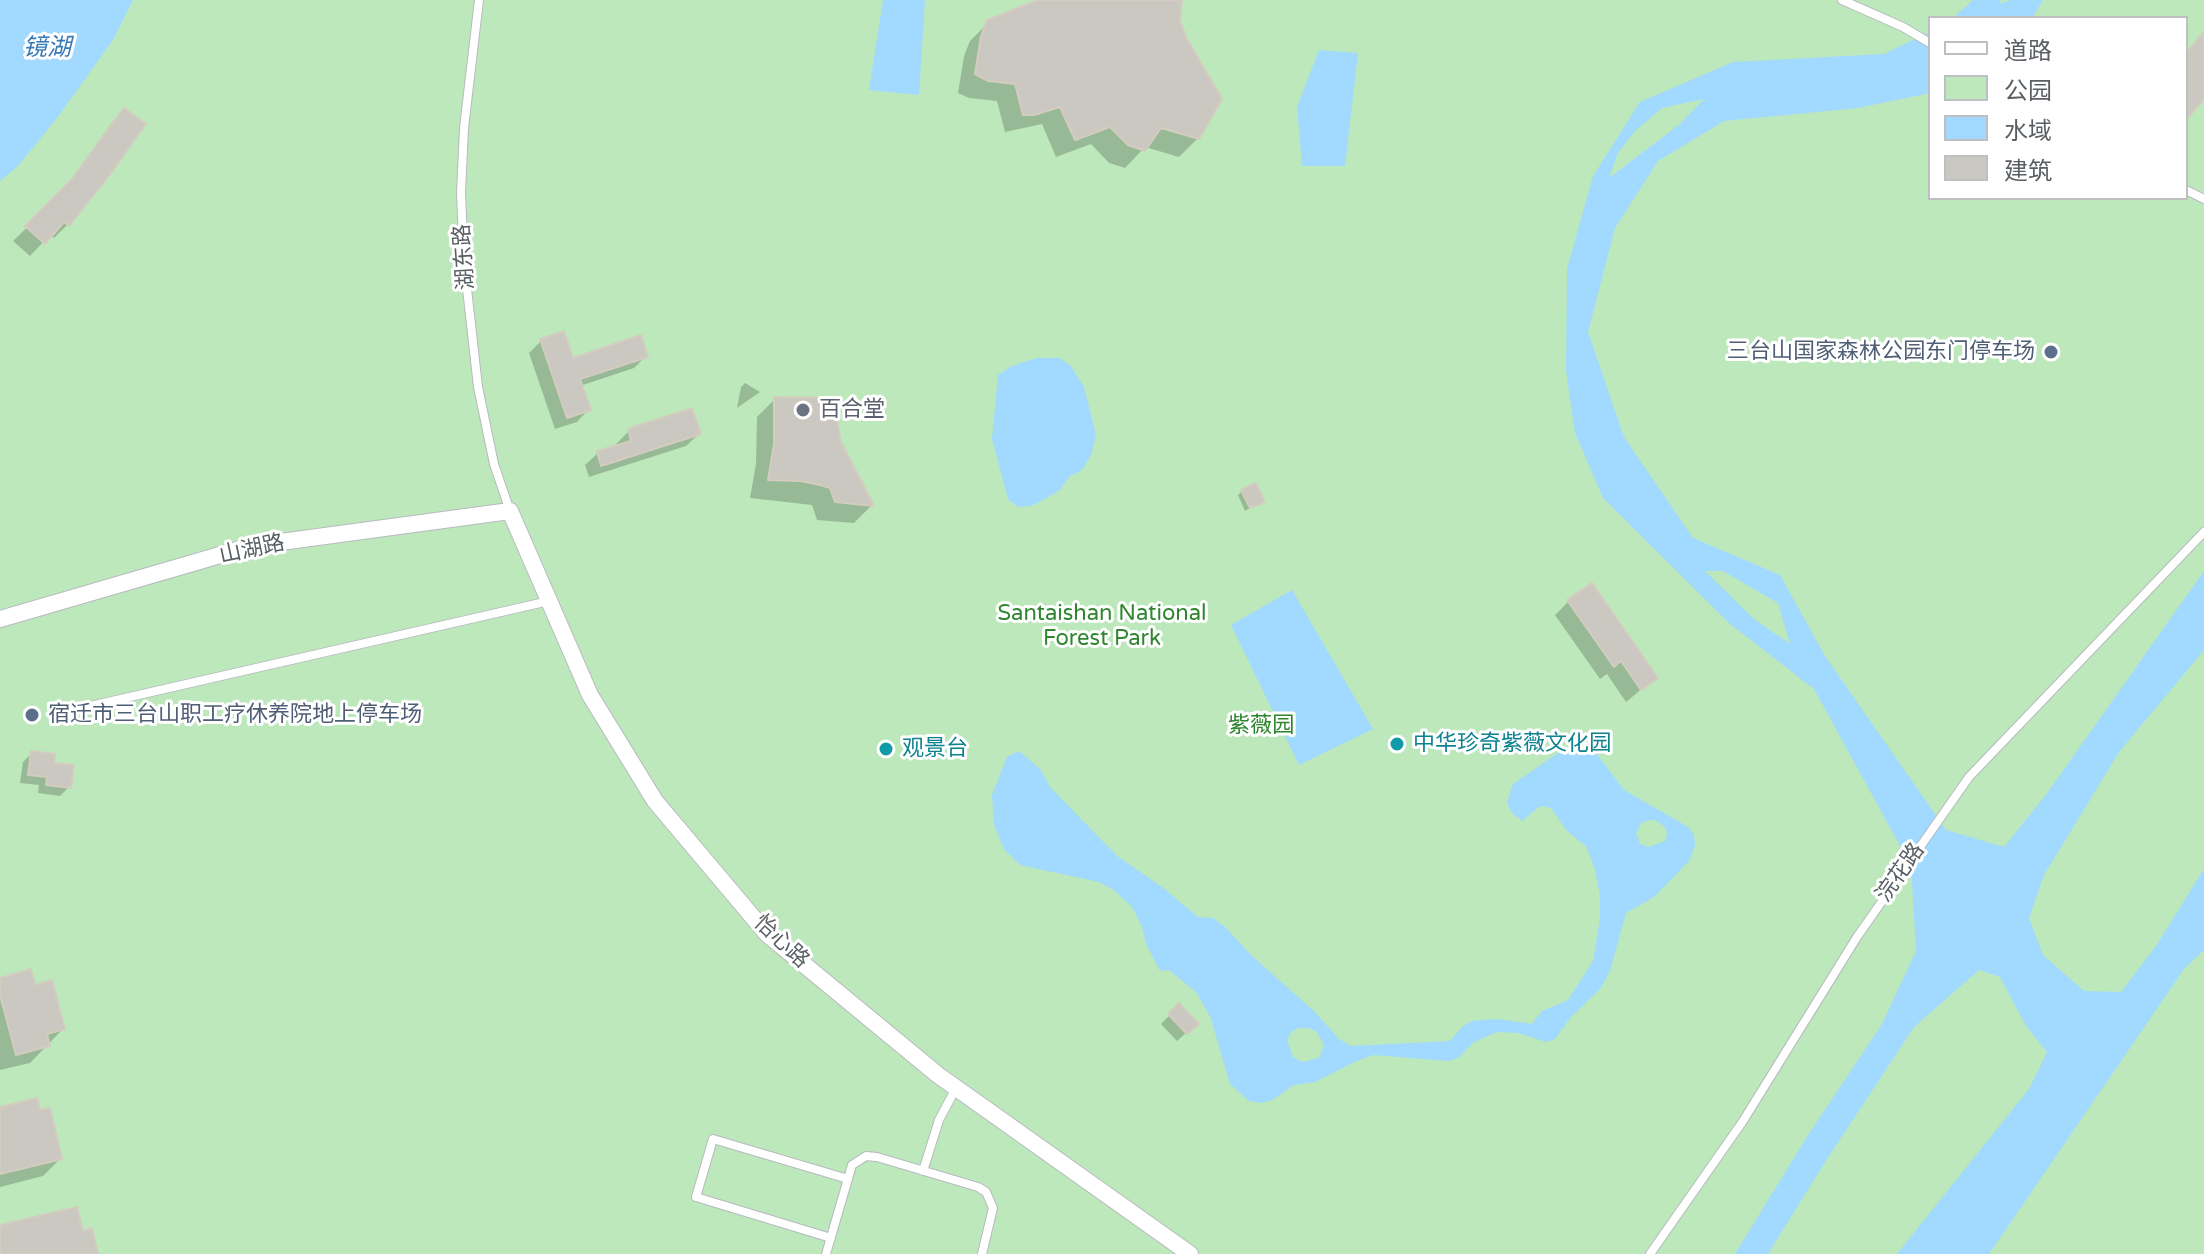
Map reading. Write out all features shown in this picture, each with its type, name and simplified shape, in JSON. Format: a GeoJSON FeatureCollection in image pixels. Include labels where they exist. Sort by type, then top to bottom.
{"type":"FeatureCollection","features":[{"type":"Feature","properties":{"kind":"street","name":"怡心路"},"geometry":{"type":"LineString","coordinates":[[510,511],[590,695],[655,801],[767,934],[956,1088],[1190,1254]]}},
{"type":"Feature","properties":{"kind":"street","name":"山湖路"},"geometry":{"type":"LineString","coordinates":[[0,619],[251,546],[510,511]]}},
{"type":"Feature","properties":{"kind":"lane","name":"湖东路"},"geometry":{"type":"LineString","coordinates":[[479,0],[464,128],[461,193],[464,262],[478,387],[494,464],[510,511]]}},
{"type":"Feature","properties":{"kind":"lane"},"geometry":{"type":"LineString","coordinates":[[1842,0],[1928,42]]}},
{"type":"Feature","properties":{"kind":"lane","name":"浣花路"},"geometry":{"type":"LineString","coordinates":[[1650,1254],[1743,1121],[1874,911],[1969,777],[2204,532]]}},
{"type":"Feature","properties":{"kind":"lane"},"geometry":{"type":"LineString","coordinates":[[64,712],[549,601]]}},
{"type":"Feature","properties":{"kind":"lane"},"geometry":{"type":"LineString","coordinates":[[923,1171],[939,1120],[956,1088]]}},
{"type":"Feature","properties":{"kind":"lane"},"geometry":{"type":"LineString","coordinates":[[831,1238],[696,1197],[713,1139],[848,1179]]}},
{"type":"Feature","properties":{"kind":"lane"},"geometry":{"type":"LineString","coordinates":[[826,1254],[852,1165],[866,1156],[978,1187],[986,1192],[993,1208],[982,1254]]}},
{"type":"Feature","properties":{"kind":"green space","name":"Santaishan National Forest Park"},"geometry":{"type":"Polygon","coordinates":[[[0,0],[2204,0],[2204,1254],[0,1254],[0,0]]]}},
{"type":"Feature","properties":{"kind":"water","name":"镜湖"},"geometry":{"type":"Polygon","coordinates":[[[0,0],[133,0],[113,40],[57,118],[18,166],[0,181],[0,0]]]}},
{"type":"Feature","properties":{"kind":"water"},"geometry":{"type":"Polygon","coordinates":[[[883,0],[925,0],[919,95],[869,90],[883,0]]]}},
{"type":"Feature","properties":{"kind":"water"},"geometry":{"type":"Polygon","coordinates":[[[1973,0],[2001,0],[1999,4],[2011,0],[2043,0],[2033,16],[1955,16],[1973,0]]]}},
{"type":"Feature","properties":{"kind":"water"},"geometry":{"type":"Polygon","coordinates":[[[1928,33],[1928,93],[1858,108],[1724,121],[1658,161],[1615,228],[1588,332],[1624,437],[1693,538],[1780,575],[1825,656],[1946,830],[2004,847],[2048,792],[2204,571],[2204,650],[2119,752],[2044,875],[2029,918],[2043,955],[2084,991],[2121,992],[2156,946],[2204,869],[2204,950],[2184,969],[1989,1254],[1897,1254],[2029,1089],[2047,1052],[2026,1026],[2000,977],[1979,970],[1914,1027],[1768,1254],[1735,1254],[1808,1135],[1882,1024],[1916,951],[1911,866],[1814,689],[1730,624],[1603,498],[1575,433],[1566,371],[1567,269],[1593,176],[1640,102],[1733,62],[1884,54],[1928,33]],[[1704,99],[1662,108],[1634,132],[1618,153],[1609,178],[1680,124],[1704,99]],[[1705,571],[1754,619],[1790,644],[1778,603],[1723,571],[1705,571]]]}},
{"type":"Feature","properties":{"kind":"water"},"geometry":{"type":"Polygon","coordinates":[[[1319,50],[1358,53],[1345,166],[1302,166],[1297,107],[1319,50]]]}},
{"type":"Feature","properties":{"kind":"water"},"geometry":{"type":"Polygon","coordinates":[[[1037,358],[1059,358],[1070,365],[1084,387],[1096,435],[1091,455],[1082,470],[1070,476],[1060,490],[1043,500],[1031,506],[1018,507],[1008,499],[992,439],[998,375],[1012,366],[1037,358]]]}},
{"type":"Feature","properties":{"kind":"water"},"geometry":{"type":"Polygon","coordinates":[[[1292,590],[1373,729],[1299,765],[1231,625],[1292,590]]]}},
{"type":"Feature","properties":{"kind":"water"},"geometry":{"type":"Polygon","coordinates":[[[1582,748],[1596,753],[1624,790],[1688,827],[1694,834],[1695,846],[1689,861],[1654,897],[1626,913],[1610,971],[1600,989],[1570,1018],[1555,1039],[1546,1042],[1518,1033],[1497,1032],[1474,1042],[1458,1058],[1448,1061],[1373,1055],[1315,1082],[1294,1085],[1272,1100],[1261,1103],[1249,1101],[1230,1084],[1211,1019],[1197,993],[1169,970],[1160,971],[1132,907],[1115,891],[1099,882],[1020,865],[1004,849],[994,825],[992,795],[1007,757],[1019,751],[1040,769],[1051,788],[1117,856],[1198,917],[1213,918],[1224,926],[1252,956],[1315,1012],[1339,1039],[1351,1046],[1450,1041],[1472,1021],[1498,1019],[1532,1024],[1542,1011],[1568,1000],[1593,961],[1600,896],[1595,869],[1586,846],[1567,831],[1551,808],[1540,806],[1522,821],[1512,813],[1507,803],[1513,784],[1558,753],[1582,748]],[[1650,820],[1641,823],[1636,833],[1640,844],[1649,847],[1665,841],[1667,833],[1665,827],[1650,820]],[[1298,1028],[1291,1032],[1287,1040],[1293,1057],[1302,1062],[1319,1058],[1324,1045],[1317,1032],[1298,1028]]]}},
{"type":"Feature","properties":{"kind":"building"},"geometry":{"type":"Polygon","coordinates":[[[1038,0],[1182,0],[1180,21],[1187,39],[1222,99],[1199,139],[1161,128],[1145,151],[1128,145],[1110,127],[1075,140],[1060,107],[1023,115],[1015,84],[988,81],[975,74],[987,20],[1038,0]]]}},
{"type":"Feature","properties":{"kind":"building"},"geometry":{"type":"Polygon","coordinates":[[[2204,32],[2204,99],[2188,118],[2188,51],[2204,32]]]}},
{"type":"Feature","properties":{"kind":"building"},"geometry":{"type":"Polygon","coordinates":[[[124,108],[146,124],[69,226],[64,222],[45,244],[25,226],[72,179],[124,108]]]}},
{"type":"Feature","properties":{"kind":"building"},"geometry":{"type":"Polygon","coordinates":[[[564,331],[573,358],[641,335],[648,357],[580,379],[591,410],[567,418],[540,339],[564,331]]]}},
{"type":"Feature","properties":{"kind":"building"},"geometry":{"type":"Polygon","coordinates":[[[774,397],[833,398],[841,442],[874,506],[835,502],[830,488],[820,485],[768,480],[774,444],[774,397]]]}},
{"type":"Feature","properties":{"kind":"building"},"geometry":{"type":"Polygon","coordinates":[[[692,408],[701,434],[601,466],[597,451],[631,441],[628,429],[692,408]]]}},
{"type":"Feature","properties":{"kind":"building"},"geometry":{"type":"Polygon","coordinates":[[[1256,483],[1265,502],[1250,508],[1241,490],[1256,483]]]}},
{"type":"Feature","properties":{"kind":"building"},"geometry":{"type":"Polygon","coordinates":[[[1592,583],[1658,678],[1641,690],[1621,661],[1614,667],[1567,600],[1592,583]]]}},
{"type":"Feature","properties":{"kind":"building"},"geometry":{"type":"Polygon","coordinates":[[[31,751],[55,754],[54,763],[74,765],[71,788],[46,785],[47,777],[28,775],[31,751]]]}},
{"type":"Feature","properties":{"kind":"building"},"geometry":{"type":"Polygon","coordinates":[[[31,969],[35,985],[52,980],[65,1029],[47,1034],[50,1046],[16,1055],[0,995],[0,978],[31,969]]]}},
{"type":"Feature","properties":{"kind":"building"},"geometry":{"type":"Polygon","coordinates":[[[1179,1003],[1199,1024],[1187,1034],[1168,1014],[1179,1003]]]}},
{"type":"Feature","properties":{"kind":"building"},"geometry":{"type":"Polygon","coordinates":[[[37,1098],[40,1110],[50,1108],[62,1159],[0,1174],[0,1107],[37,1098]]]}},
{"type":"Feature","properties":{"kind":"building"},"geometry":{"type":"Polygon","coordinates":[[[77,1207],[83,1231],[92,1228],[98,1254],[0,1254],[0,1225],[77,1207]]]}},
{"type":"Feature","properties":{"kind":"place","name":"三台山国家森林公园东门停车场"},"geometry":{"type":"Point","coordinates":[2051,352]}},
{"type":"Feature","properties":{"kind":"place","name":"百合堂"},"geometry":{"type":"Point","coordinates":[803,410]}},
{"type":"Feature","properties":{"kind":"place","name":"宿迁市三台山职工疗休养院地上停车场"},"geometry":{"type":"Point","coordinates":[32,715]}},
{"type":"Feature","properties":{"kind":"place","name":"中华珍奇紫薇文化园"},"geometry":{"type":"Point","coordinates":[1397,744]}},
{"type":"Feature","properties":{"kind":"place","name":"观景台"},"geometry":{"type":"Point","coordinates":[886,749]}},
{"type":"Feature","properties":{"kind":"park label","name":"紫薇园"},"geometry":{"type":"Point","coordinates":[1261,726]}}]}
